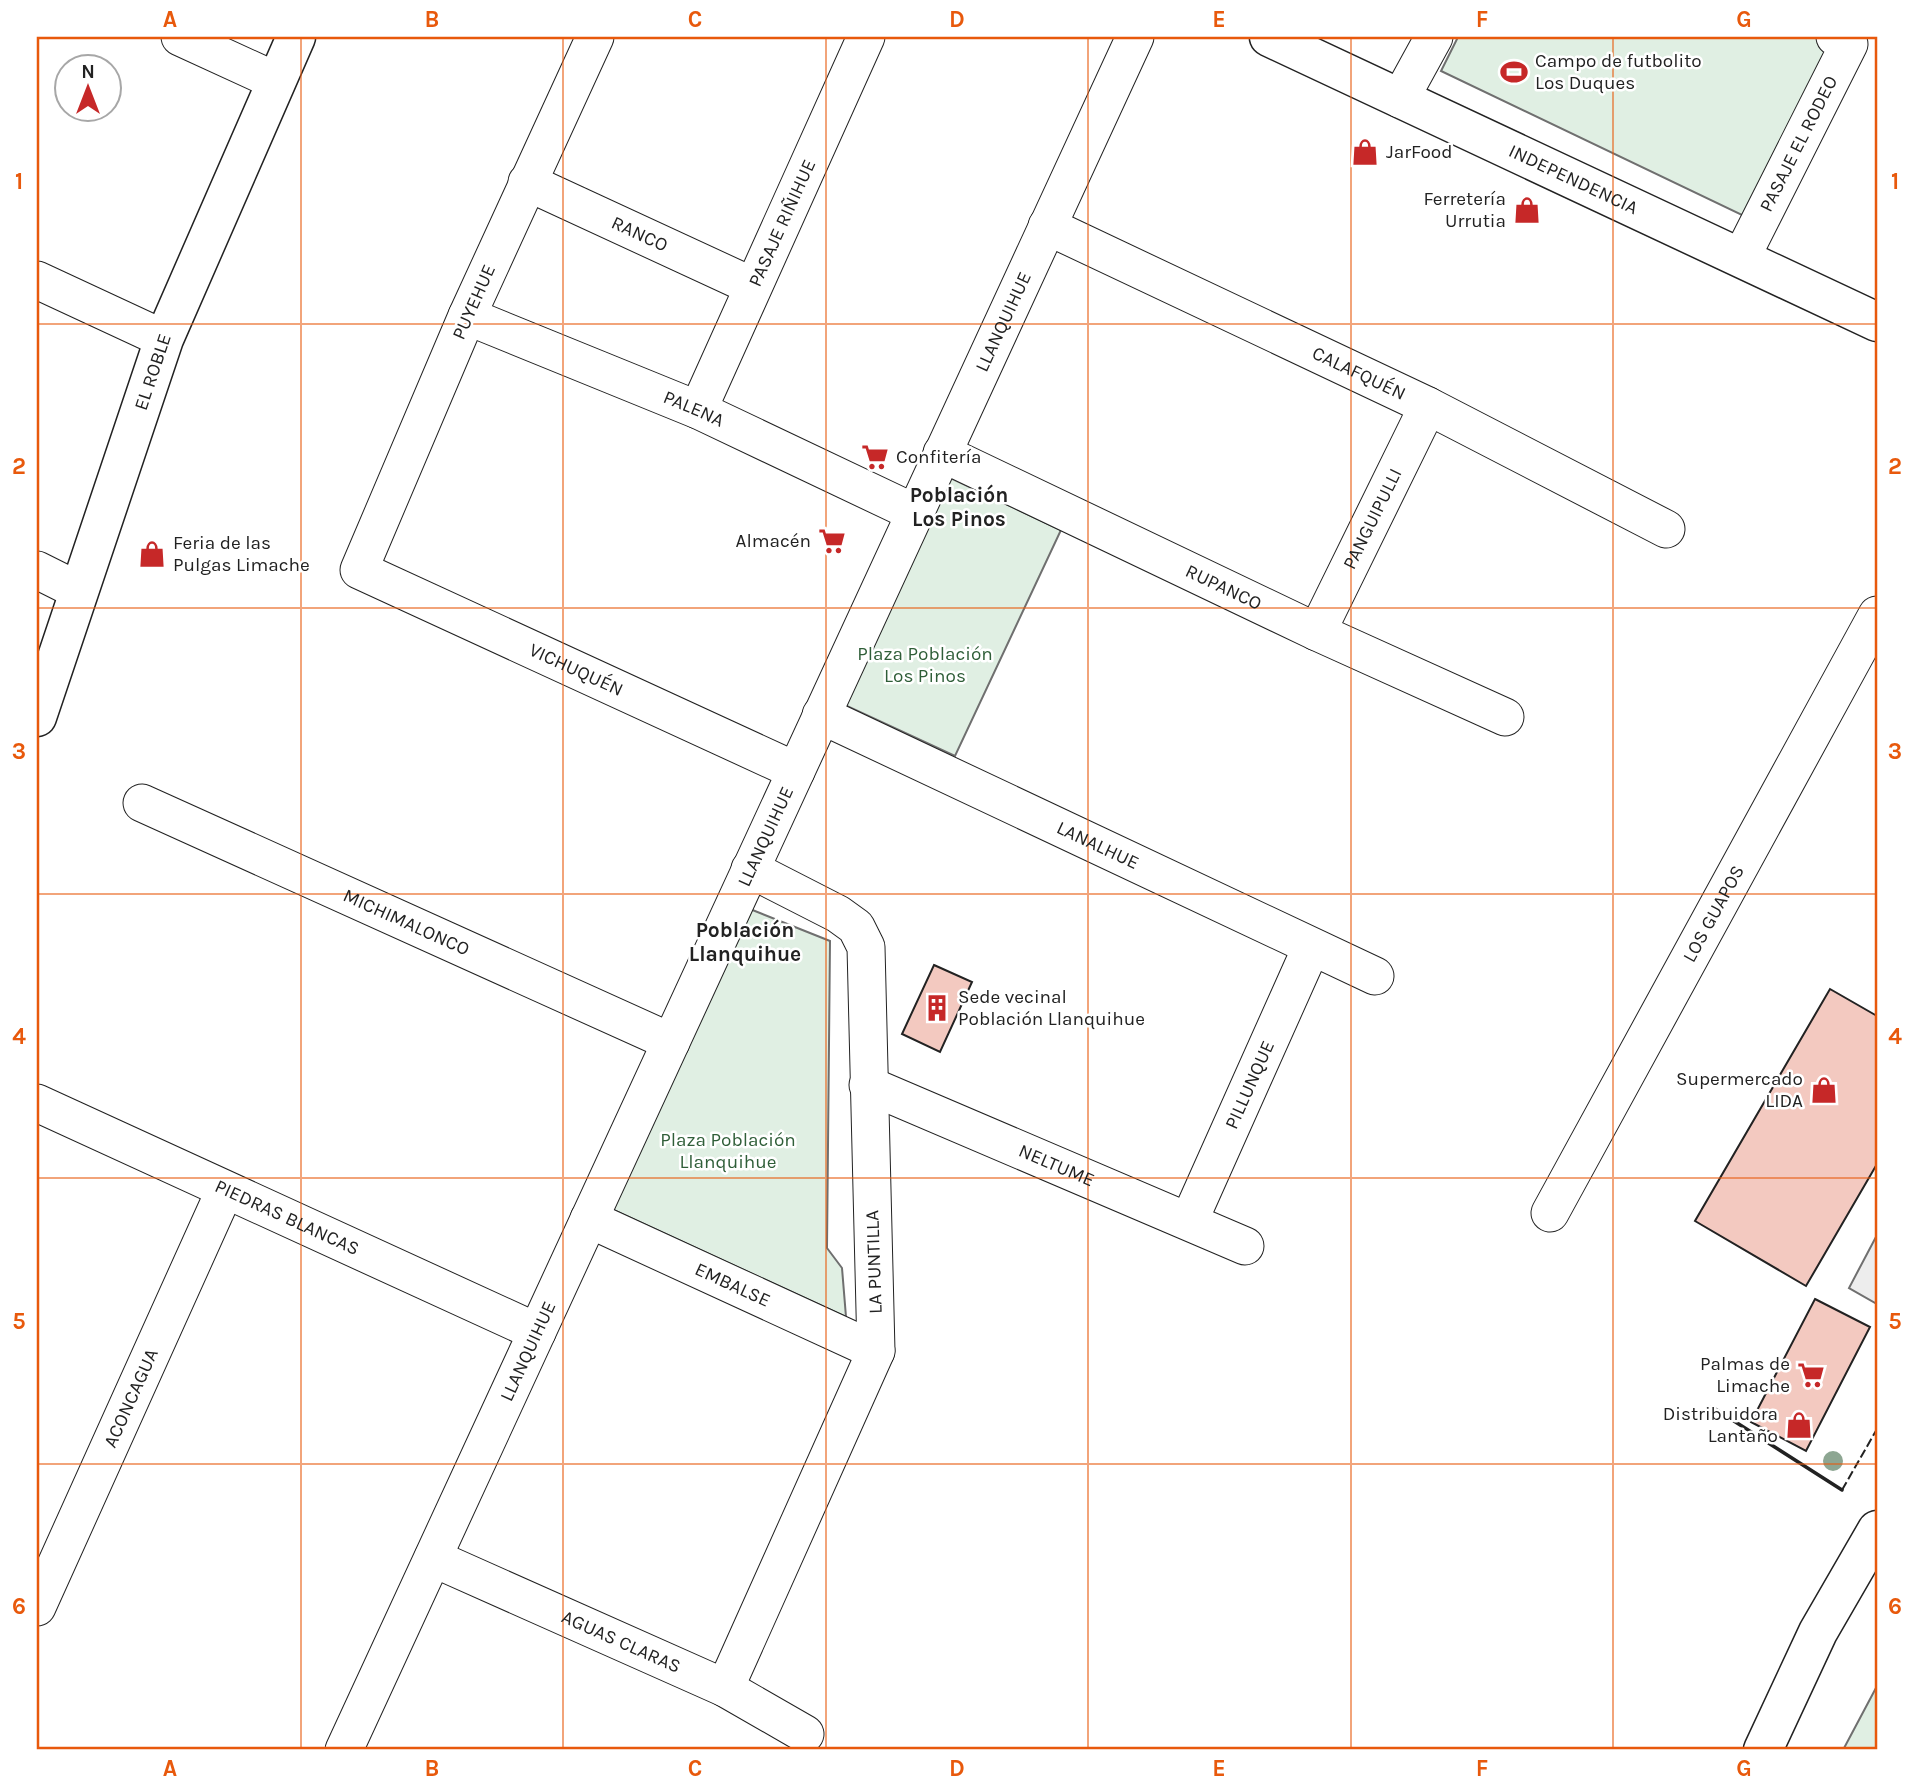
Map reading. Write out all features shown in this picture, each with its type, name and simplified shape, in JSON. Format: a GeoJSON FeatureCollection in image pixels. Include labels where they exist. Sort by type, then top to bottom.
{"type":"FeatureCollection","features":[{"type":"Feature","properties":{"kind":"main road","name":"EL ROBLE"},"geometry":{"type":"LineString","coordinates":[[37,717],[77,590],[164,339],[296,37]]}},
{"type":"Feature","properties":{"kind":"main road","name":"INDEPENDENCIA"},"geometry":{"type":"LineString","coordinates":[[1269,37],[1877,322]]}},
{"type":"Feature","properties":{"kind":"main road"},"geometry":{"type":"LineString","coordinates":[[1763,1750],[1818,1632],[1877,1531]]}},
{"type":"Feature","properties":{"kind":"street"},"geometry":{"type":"LineString","coordinates":[[180,37],[276,81]]}},
{"type":"Feature","properties":{"kind":"street","name":"PUYEHUE"},"geometry":{"type":"LineString","coordinates":[[359,570],[467,316],[595,37]]}},
{"type":"Feature","properties":{"kind":"street","name":"PASAJE RIÑIHUE"},"geometry":{"type":"LineString","coordinates":[[698,411],[866,37]]}},
{"type":"Feature","properties":{"kind":"street","name":"LLANQUIHUE"},"geometry":{"type":"LineString","coordinates":[[344,1750],[1135,37]]}},
{"type":"Feature","properties":{"kind":"street"},"geometry":{"type":"LineString","coordinates":[[1400,99],[1434,37]]}},
{"type":"Feature","properties":{"kind":"street","name":"PASAJE EL RODEO"},"geometry":{"type":"LineString","coordinates":[[1741,258],[1849,44],[1835,37]]}},
{"type":"Feature","properties":{"kind":"street","name":"RANCO"},"geometry":{"type":"LineString","coordinates":[[527,182],[752,286]]}},
{"type":"Feature","properties":{"kind":"street","name":"CALAFQUÉN"},"geometry":{"type":"LineString","coordinates":[[1047,226],[1428,406],[1666,529]]}},
{"type":"Feature","properties":{"kind":"street"},"geometry":{"type":"LineString","coordinates":[[37,280],[164,339]]}},
{"type":"Feature","properties":{"kind":"street","name":"PALENA"},"geometry":{"type":"LineString","coordinates":[[467,316],[698,411],[915,513]]}},
{"type":"Feature","properties":{"kind":"street","name":"PANGUIPULLI"},"geometry":{"type":"LineString","coordinates":[[1317,632],[1428,406]]}},
{"type":"Feature","properties":{"kind":"street","name":"RUPANCO"},"geometry":{"type":"LineString","coordinates":[[942,453],[1317,632],[1504,717]]}},
{"type":"Feature","properties":{"kind":"street"},"geometry":{"type":"LineString","coordinates":[[37,570],[77,590]]}},
{"type":"Feature","properties":{"kind":"street","name":"VICHUQUÉN"},"geometry":{"type":"LineString","coordinates":[[359,570],[796,771]]}},
{"type":"Feature","properties":{"kind":"street","name":"LOS GUAPOS"},"geometry":{"type":"LineString","coordinates":[[1550,1213],[1877,615]]}},
{"type":"Feature","properties":{"kind":"street","name":"LANALHUE"},"geometry":{"type":"LineString","coordinates":[[821,715],[1375,976]]}},
{"type":"Feature","properties":{"kind":"street","name":"MICHIMALONCO"},"geometry":{"type":"LineString","coordinates":[[142,803],[671,1042]]}},
{"type":"Feature","properties":{"kind":"street","name":"LA PUNTILLA"},"geometry":{"type":"LineString","coordinates":[[725,1688],[876,1351],[866,947],[856,927],[838,914],[750,869]]}},
{"type":"Feature","properties":{"kind":"street","name":"PILLUNQUE"},"geometry":{"type":"LineString","coordinates":[[1189,1221],[1311,948]]}},
{"type":"Feature","properties":{"kind":"street","name":"NELTUME"},"geometry":{"type":"LineString","coordinates":[[868,1085],[1245,1247]]}},
{"type":"Feature","properties":{"kind":"street","name":"PIEDRAS BLANCAS"},"geometry":{"type":"LineString","coordinates":[[37,1103],[537,1332]]}},
{"type":"Feature","properties":{"kind":"street","name":"ACONCAGUA"},"geometry":{"type":"LineString","coordinates":[[37,1607],[226,1190]]}},
{"type":"Feature","properties":{"kind":"street","name":"EMBALSE"},"geometry":{"type":"LineString","coordinates":[[589,1219],[876,1351]]}},
{"type":"Feature","properties":{"kind":"street","name":"AGUAS CLARAS"},"geometry":{"type":"LineString","coordinates":[[433,1558],[725,1688],[805,1734]]}},
{"type":"Feature","properties":{"kind":"green space"},"geometry":{"type":"Polygon","coordinates":[[[1458,37],[1821,37],[1832,42],[1744,216],[1441,71],[1458,37]]]}},
{"type":"Feature","properties":{"kind":"green space","name":"Plaza Población Los Pinos"},"geometry":{"type":"Polygon","coordinates":[[[942,474],[1061,530],[955,756],[836,701],[942,474]]]}},
{"type":"Feature","properties":{"kind":"green space","name":"Plaza Población Llanquihue"},"geometry":{"type":"Polygon","coordinates":[[[735,903],[830,941],[827,1248],[842,1268],[846,1317],[594,1201],[735,903]]]}},
{"type":"Feature","properties":{"kind":"green space"},"geometry":{"type":"Polygon","coordinates":[[[1877,1686],[1877,1750],[1843,1750],[1877,1686]]]}},
{"type":"Feature","properties":{"kind":"shaded area"},"geometry":{"type":"Polygon","coordinates":[[[1877,1235],[1877,1304],[1849,1288],[1877,1235]]]}},
{"type":"Feature","properties":{"kind":"building","name":"Sede vecinal Población Llanquihue"},"geometry":{"type":"Polygon","coordinates":[[[934,965],[972,982],[940,1052],[902,1034],[934,965]]]}},
{"type":"Feature","properties":{"kind":"building","name":"Supermercado LIDA"},"geometry":{"type":"Polygon","coordinates":[[[1830,989],[1877,1016],[1877,1164],[1806,1286],[1695,1221],[1830,989]]]}},
{"type":"Feature","properties":{"kind":"building","name":"Palmas de Limache"},"geometry":{"type":"Polygon","coordinates":[[[1815,1299],[1870,1327],[1806,1451],[1751,1422],[1815,1299]]]}},
{"type":"Feature","properties":{"kind":"fence"},"geometry":{"type":"LineString","coordinates":[[1842,1490],[1877,1429]]}},
{"type":"Feature","properties":{"kind":"wall"},"geometry":{"type":"LineString","coordinates":[[1712,1407],[1842,1490]]}},
{"type":"Feature","properties":{"kind":"place","name":"Campo de futbolito Los Duques"},"geometry":{"type":"Point","coordinates":[1514,72]}},
{"type":"Feature","properties":{"kind":"place","name":"JarFood"},"geometry":{"type":"Point","coordinates":[1365,152]}},
{"type":"Feature","properties":{"kind":"place","name":"Ferretería Urrutia"},"geometry":{"type":"Point","coordinates":[1527,210]}},
{"type":"Feature","properties":{"kind":"place","name":"Confitería"},"geometry":{"type":"Point","coordinates":[875,457]}},
{"type":"Feature","properties":{"kind":"place","name":"Almacén"},"geometry":{"type":"Point","coordinates":[832,541]}},
{"type":"Feature","properties":{"kind":"place","name":"Feria de las Pulgas Limache"},"geometry":{"type":"Point","coordinates":[152,554]}},
{"type":"Feature","properties":{"kind":"place","name":"Sede vecinal Población Llanquihue"},"geometry":{"type":"Point","coordinates":[937,1008]}},
{"type":"Feature","properties":{"kind":"place","name":"Supermercado LIDA"},"geometry":{"type":"Point","coordinates":[1824,1090]}},
{"type":"Feature","properties":{"kind":"place","name":"Palmas de Limache"},"geometry":{"type":"Point","coordinates":[1811,1375]}},
{"type":"Feature","properties":{"kind":"place","name":"Distribuidora Lantaño"},"geometry":{"type":"Point","coordinates":[1799,1425]}},
{"type":"Feature","properties":{"kind":"district","name":"Población Los Pinos"},"geometry":{"type":"Point","coordinates":[959,507]}},
{"type":"Feature","properties":{"kind":"district","name":"Población Llanquihue"},"geometry":{"type":"Point","coordinates":[745,942]}}]}
